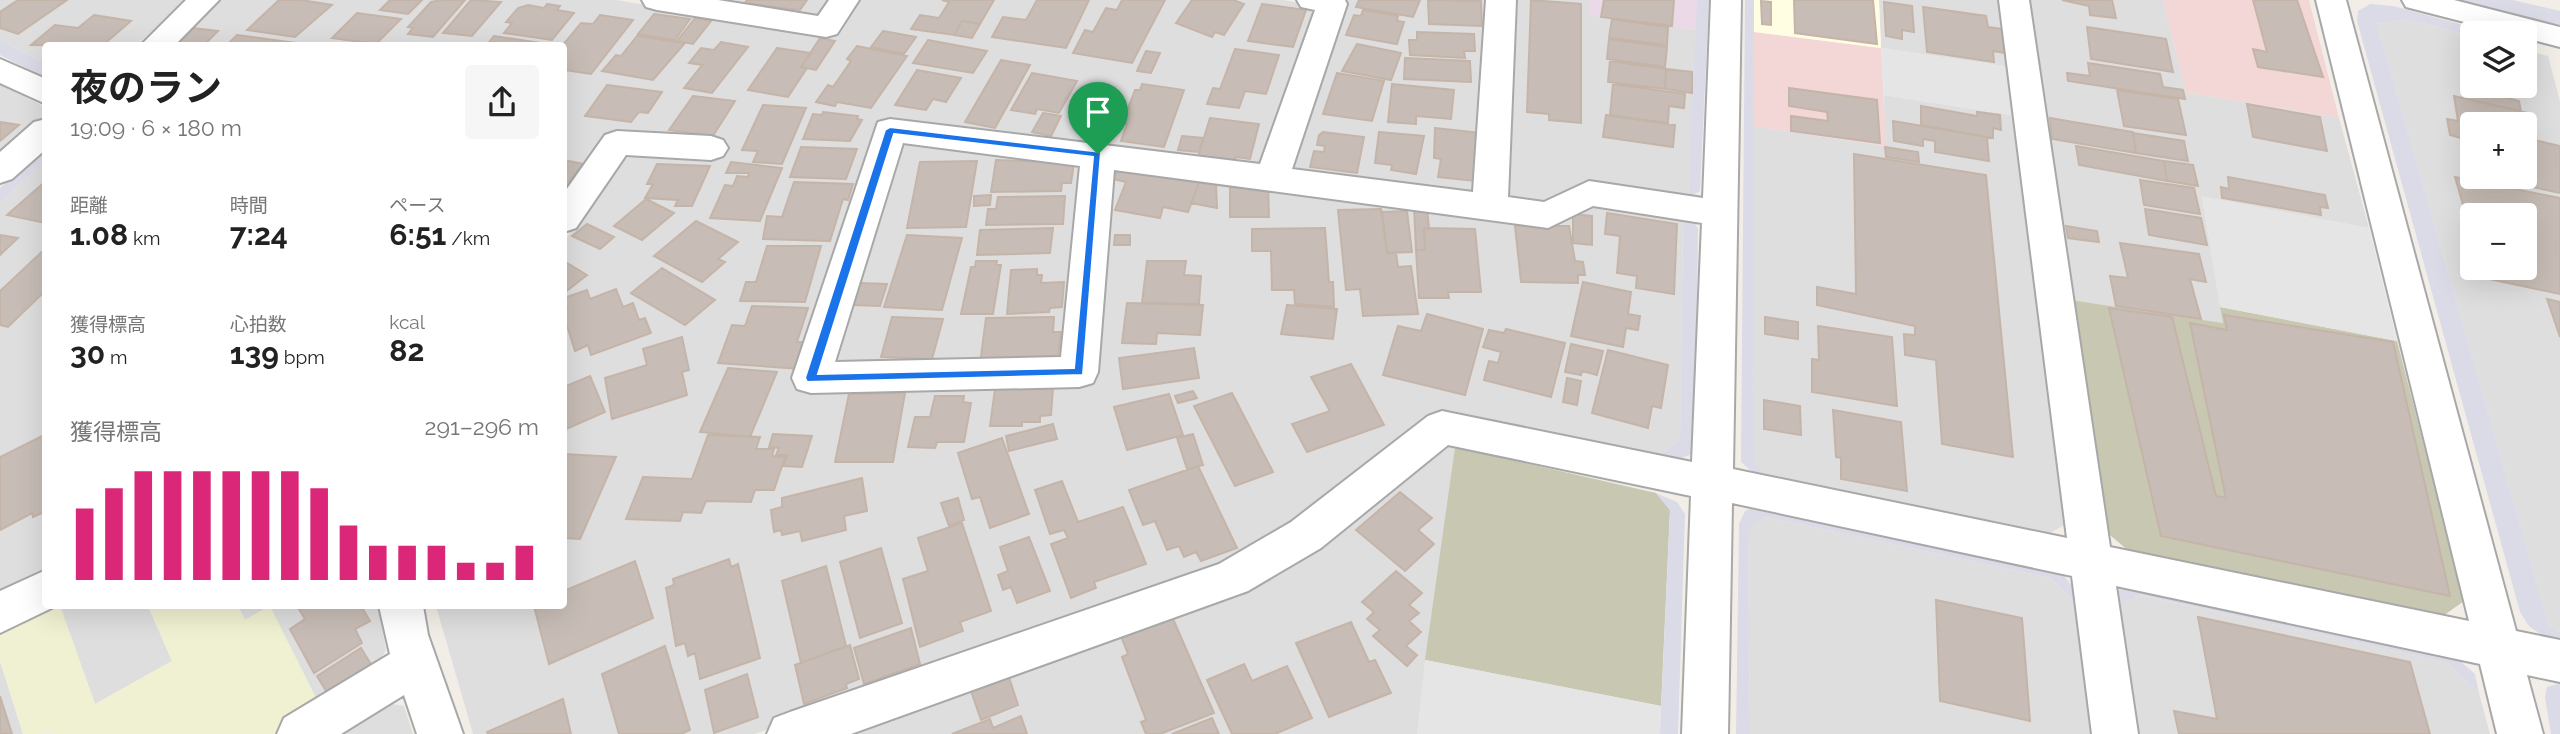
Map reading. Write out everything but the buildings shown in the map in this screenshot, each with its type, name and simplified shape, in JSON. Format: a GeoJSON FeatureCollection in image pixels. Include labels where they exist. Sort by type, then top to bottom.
{"type":"FeatureCollection","features":[{"type":"Feature","properties":{"kind":"street"},"geometry":{"type":"LineString","coordinates":[[159,42],[204,0]]}},
{"type":"Feature","properties":{"kind":"street"},"geometry":{"type":"LineString","coordinates":[[657,0],[826,27],[844,0]]}},
{"type":"Feature","properties":{"kind":"street"},"geometry":{"type":"LineString","coordinates":[[1490,206],[1501,0]]}},
{"type":"Feature","properties":{"kind":"street"},"geometry":{"type":"LineString","coordinates":[[1705,734],[1726,0]]}},
{"type":"Feature","properties":{"kind":"street"},"geometry":{"type":"LineString","coordinates":[[2014,0],[2115,734]]}},
{"type":"Feature","properties":{"kind":"street"},"geometry":{"type":"LineString","coordinates":[[2331,0],[2520,734]]}},
{"type":"Feature","properties":{"kind":"street"},"geometry":{"type":"LineString","coordinates":[[2417,0],[2560,37]]}},
{"type":"Feature","properties":{"kind":"street"},"geometry":{"type":"LineString","coordinates":[[1272,178],[1325,1]]}},
{"type":"Feature","properties":{"kind":"street"},"geometry":{"type":"LineString","coordinates":[[0,70],[42,91]]}},
{"type":"Feature","properties":{"kind":"street"},"geometry":{"type":"LineString","coordinates":[[1098,154],[1079,372],[811,378],[890,130],[1098,154],[1548,215],[1589,194],[1720,213]]}},
{"type":"Feature","properties":{"kind":"street"},"geometry":{"type":"LineString","coordinates":[[0,171],[42,134]]}},
{"type":"Feature","properties":{"kind":"street"},"geometry":{"type":"LineString","coordinates":[[567,215],[617,144],[711,148]]}},
{"type":"Feature","properties":{"kind":"street"},"geometry":{"type":"LineString","coordinates":[[790,734],[1233,578],[1306,535],[1442,427],[2560,661]]}},
{"type":"Feature","properties":{"kind":"street"},"geometry":{"type":"LineString","coordinates":[[0,613],[42,591]]}},
{"type":"Feature","properties":{"kind":"street"},"geometry":{"type":"LineString","coordinates":[[402,609],[415,663],[440,734]]}},
{"type":"Feature","properties":{"kind":"street"},"geometry":{"type":"LineString","coordinates":[[300,734],[415,663]]}},
{"type":"Feature","properties":{"kind":"shaded area"},"geometry":{"type":"Polygon","coordinates":[[[0,0],[188,0],[139,42],[42,42],[42,61],[0,40],[0,0]]]}},
{"type":"Feature","properties":{"kind":"shaded area"},"geometry":{"type":"Polygon","coordinates":[[[219,0],[616,0],[832,35],[856,0],[1284,0],[1309,5],[1319,14],[1270,160],[1251,169],[883,122],[798,386],[1088,378],[1104,173],[1119,163],[1549,222],[1588,202],[1683,220],[1680,439],[1660,455],[1447,410],[1305,526],[1265,552],[755,734],[473,734],[437,609],[567,609],[567,238],[618,162],[639,154],[612,135],[567,197],[567,42],[174,42],[219,0]]]}},
{"type":"Feature","properties":{"kind":"shaded area"},"geometry":{"type":"Polygon","coordinates":[[[695,0],[834,0],[827,10],[808,18],[695,0]]]}},
{"type":"Feature","properties":{"kind":"shaded area"},"geometry":{"type":"Polygon","coordinates":[[[1342,0],[1492,0],[1483,186],[1463,197],[1299,175],[1285,163],[1342,0]]]}},
{"type":"Feature","properties":{"kind":"shaded area"},"geometry":{"type":"Polygon","coordinates":[[[1509,0],[1589,0],[1590,15],[1697,30],[1688,198],[1545,207],[1513,204],[1498,190],[1509,0]]]}},
{"type":"Feature","properties":{"kind":"shaded area"},"geometry":{"type":"Polygon","coordinates":[[[1589,0],[1697,0],[1697,30],[1589,15],[1589,0]]]}},
{"type":"Feature","properties":{"kind":"shaded area"},"geometry":{"type":"Polygon","coordinates":[[[1697,0],[1709,0],[1700,191],[1688,198],[1697,0]]]}},
{"type":"Feature","properties":{"kind":"shaded area"},"geometry":{"type":"Polygon","coordinates":[[[1745,0],[1754,0],[1753,461],[1767,477],[1750,470],[1741,462],[1745,0]]]}},
{"type":"Feature","properties":{"kind":"shaded area"},"geometry":{"type":"Polygon","coordinates":[[[1754,0],[1879,0],[1881,48],[1754,32],[1754,0]]]}},
{"type":"Feature","properties":{"kind":"shaded area"},"geometry":{"type":"Polygon","coordinates":[[[1879,0],[2004,0],[2011,67],[1881,48],[1879,0]]]}},
{"type":"Feature","properties":{"kind":"shaded area"},"geometry":{"type":"Polygon","coordinates":[[[2026,0],[2163,0],[2186,92],[2339,118],[2369,228],[2202,197],[2223,323],[2071,300],[2026,0]]]}},
{"type":"Feature","properties":{"kind":"shaded area"},"geometry":{"type":"Polygon","coordinates":[[[2163,0],[2309,0],[2339,118],[2186,92],[2163,0]]]}},
{"type":"Feature","properties":{"kind":"shaded area"},"geometry":{"type":"Polygon","coordinates":[[[2459,0],[2513,0],[2560,11],[2560,25],[2459,0]]]}},
{"type":"Feature","properties":{"kind":"shaded area"},"geometry":{"type":"Polygon","coordinates":[[[2370,4],[2393,6],[2460,24],[2460,33],[2407,19],[2377,24],[2549,626],[2560,632],[2560,643],[2546,638],[2529,626],[2520,612],[2357,21],[2358,11],[2370,4]]]}},
{"type":"Feature","properties":{"kind":"shaded area"},"geometry":{"type":"Polygon","coordinates":[[[2407,19],[2460,33],[2460,98],[2537,98],[2537,53],[2548,56],[2560,101],[2560,632],[2549,626],[2377,24],[2407,19]]]}},
{"type":"Feature","properties":{"kind":"shaded area"},"geometry":{"type":"Polygon","coordinates":[[[1754,32],[1881,48],[1886,146],[1753,126],[1754,32]]]}},
{"type":"Feature","properties":{"kind":"shaded area"},"geometry":{"type":"Polygon","coordinates":[[[0,40],[42,61],[42,76],[0,55],[0,40]]]}},
{"type":"Feature","properties":{"kind":"shaded area"},"geometry":{"type":"Polygon","coordinates":[[[1881,48],[2011,67],[2016,116],[1884,95],[1881,48]]]}},
{"type":"Feature","properties":{"kind":"shaded area"},"geometry":{"type":"Polygon","coordinates":[[[0,84],[42,105],[42,119],[0,157],[0,84]]]}},
{"type":"Feature","properties":{"kind":"shaded area"},"geometry":{"type":"Polygon","coordinates":[[[1884,95],[2016,116],[2067,524],[2042,537],[1767,477],[1753,462],[1753,126],[1885,146],[1884,95]]]}},
{"type":"Feature","properties":{"kind":"shaded area"},"geometry":{"type":"Polygon","coordinates":[[[915,139],[1088,167],[1072,350],[1057,365],[844,371],[831,357],[896,149],[915,139]]]}},
{"type":"Feature","properties":{"kind":"shaded area"},"geometry":{"type":"Polygon","coordinates":[[[42,150],[42,164],[0,203],[0,188],[42,150]]]}},
{"type":"Feature","properties":{"kind":"shaded area"},"geometry":{"type":"Polygon","coordinates":[[[42,164],[42,577],[0,599],[0,203],[42,164]]]}},
{"type":"Feature","properties":{"kind":"shaded area"},"geometry":{"type":"Polygon","coordinates":[[[2202,196],[2369,228],[2397,341],[2220,307],[2202,196]]]}},
{"type":"Feature","properties":{"kind":"shaded area"},"geometry":{"type":"Polygon","coordinates":[[[1683,220],[1695,223],[1698,229],[1695,448],[1690,455],[1681,458],[1660,455],[1680,439],[1683,220]]]}},
{"type":"Feature","properties":{"kind":"shaded area"},"geometry":{"type":"Polygon","coordinates":[[[2071,300],[2223,323],[2220,307],[2397,341],[2464,601],[2443,616],[2130,552],[2104,530],[2071,300]]]}},
{"type":"Feature","properties":{"kind":"shaded area"},"geometry":{"type":"Polygon","coordinates":[[[1438,443],[1455,447],[1417,734],[821,734],[1241,583],[1438,443]]]}},
{"type":"Feature","properties":{"kind":"shaded area"},"geometry":{"type":"Polygon","coordinates":[[[1455,447],[1656,493],[1670,510],[1661,706],[1425,660],[1455,447]]]}},
{"type":"Feature","properties":{"kind":"shaded area"},"geometry":{"type":"Polygon","coordinates":[[[1656,493],[1677,502],[1685,514],[1678,734],[1660,734],[1670,510],[1656,493]]]}},
{"type":"Feature","properties":{"kind":"shaded area"},"geometry":{"type":"Polygon","coordinates":[[[1755,506],[2061,572],[2072,586],[2076,604],[2050,578],[1766,517],[1748,529],[1750,734],[1736,734],[1739,524],[1745,511],[1755,506]]]}},
{"type":"Feature","properties":{"kind":"shaded area"},"geometry":{"type":"Polygon","coordinates":[[[1766,517],[2050,578],[2076,604],[2093,734],[1750,734],[1748,529],[1766,517]]]}},
{"type":"Feature","properties":{"kind":"shaded area"},"geometry":{"type":"Polygon","coordinates":[[[2127,586],[2458,659],[2475,674],[2479,693],[2448,663],[2140,595],[2115,606],[2115,592],[2127,586]]]}},
{"type":"Feature","properties":{"kind":"shaded area"},"geometry":{"type":"Polygon","coordinates":[[[2139,595],[2448,663],[2479,693],[2490,734],[2135,734],[2115,606],[2139,595]]]}},
{"type":"Feature","properties":{"kind":"shaded area"},"geometry":{"type":"Polygon","coordinates":[[[42,608],[61,609],[95,704],[172,661],[149,609],[240,609],[245,620],[265,609],[272,609],[320,706],[272,734],[51,734],[49,731],[43,734],[23,734],[0,661],[0,627],[42,608]]]}},
{"type":"Feature","properties":{"kind":"shaded area"},"geometry":{"type":"Polygon","coordinates":[[[61,609],[149,609],[172,661],[95,704],[61,609]]]}},
{"type":"Feature","properties":{"kind":"shaded area"},"geometry":{"type":"Polygon","coordinates":[[[240,609],[264,609],[245,620],[240,609]]]}},
{"type":"Feature","properties":{"kind":"shaded area"},"geometry":{"type":"Polygon","coordinates":[[[271,609],[379,609],[386,650],[374,671],[320,706],[271,609]]]}},
{"type":"Feature","properties":{"kind":"shaded area"},"geometry":{"type":"Polygon","coordinates":[[[1425,660],[1661,706],[1660,734],[1417,734],[1425,660]]]}},
{"type":"Feature","properties":{"kind":"shaded area"},"geometry":{"type":"Polygon","coordinates":[[[0,661],[23,734],[0,734],[0,661]]]}},
{"type":"Feature","properties":{"kind":"shaded area"},"geometry":{"type":"Polygon","coordinates":[[[2560,683],[2560,734],[2551,734],[2545,697],[2547,687],[2560,683]]]}},
{"type":"Feature","properties":{"kind":"shaded area"},"geometry":{"type":"Polygon","coordinates":[[[380,702],[404,706],[413,734],[328,734],[380,702]]]}},
{"type":"Feature","properties":{"kind":"route"},"geometry":{"type":"LineString","coordinates":[[890,130],[1098,154],[1079,372],[811,378],[890,130]]}}]}
